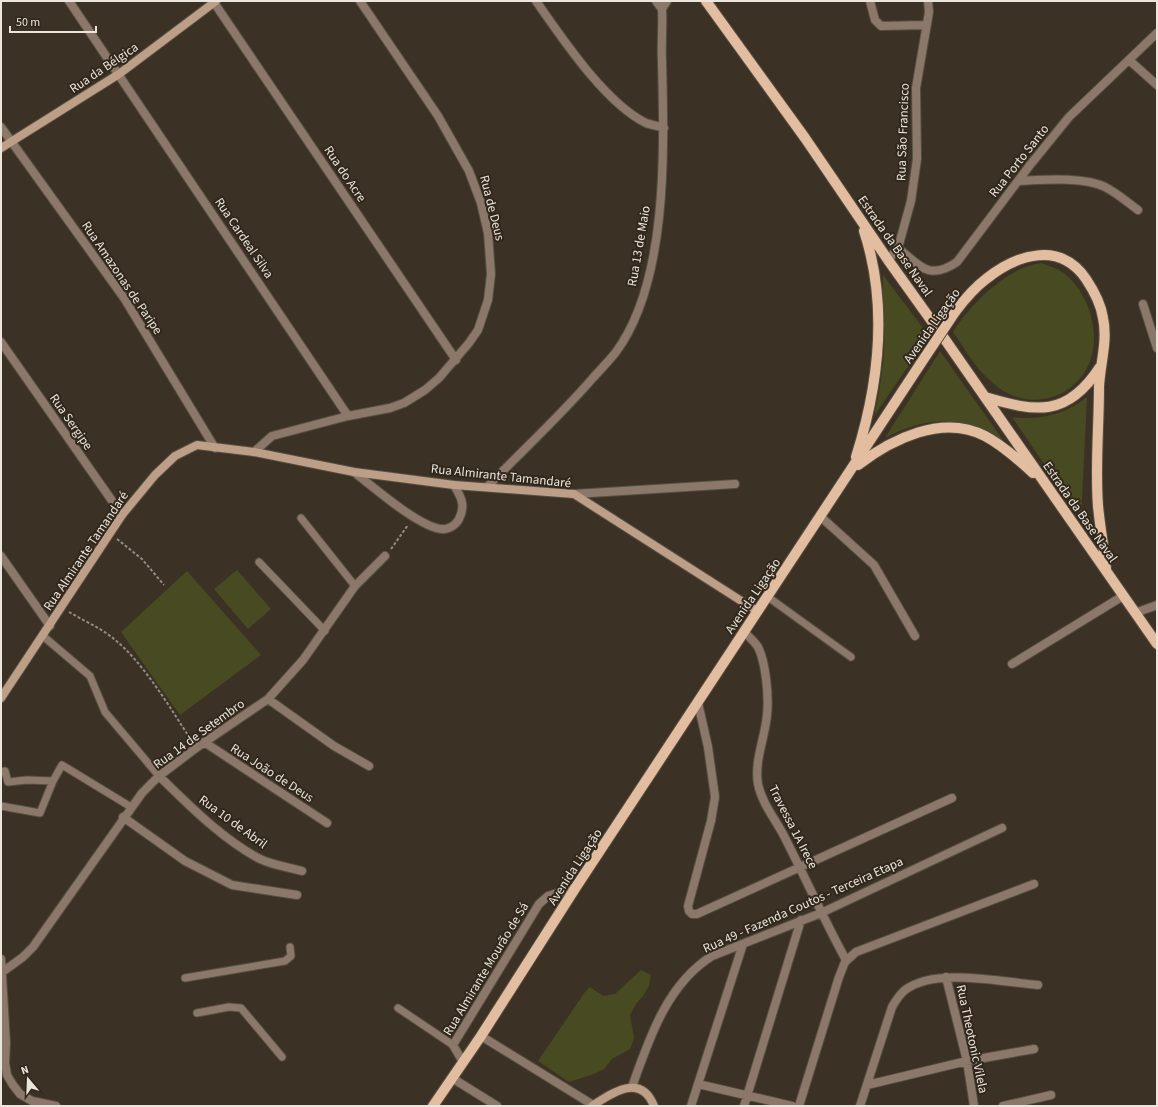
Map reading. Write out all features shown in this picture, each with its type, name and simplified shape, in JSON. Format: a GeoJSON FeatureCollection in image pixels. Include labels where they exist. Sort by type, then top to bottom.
{"type":"FeatureCollection","features":[{"type":"Feature","properties":{"kind":"main road","name":"Rua da Bélgica"},"geometry":{"type":"LineString","coordinates":[[1,148],[120,74],[214,1]]}},
{"type":"Feature","properties":{"kind":"main road","name":"Estrada da Base Naval"},"geometry":{"type":"LineString","coordinates":[[706,1],[805,138],[891,264],[985,396],[1157,644]]}},
{"type":"Feature","properties":{"kind":"main road"},"geometry":{"type":"LineString","coordinates":[[852,470],[861,441],[872,387],[878,326],[876,278],[860,219]]}},
{"type":"Feature","properties":{"kind":"main road","name":"Avenida Ligação"},"geometry":{"type":"LineString","coordinates":[[433,1106],[481,1036],[576,887],[698,703],[743,631],[768,597],[821,518],[955,312],[972,291],[986,278],[1003,268],[1033,255],[1046,254],[1065,259],[1081,272],[1095,293],[1104,318],[1105,344],[1100,367],[1098,505],[1106,571]]}},
{"type":"Feature","properties":{"kind":"main road"},"geometry":{"type":"LineString","coordinates":[[876,278],[891,264]]}},
{"type":"Feature","properties":{"kind":"main road","name":"Avenida Ligação"},"geometry":{"type":"LineString","coordinates":[[985,396],[1032,408],[1051,406],[1068,400],[1081,392],[1091,381],[1100,367]]}},
{"type":"Feature","properties":{"kind":"main road"},"geometry":{"type":"LineString","coordinates":[[852,470],[877,450],[910,434],[929,430],[960,430],[984,436],[1026,467],[1045,484]]}},
{"type":"Feature","properties":{"kind":"main road","name":"Rua Almirante Tamandaré"},"geometry":{"type":"LineString","coordinates":[[1,698],[50,626],[60,606],[122,515],[155,475],[175,456],[197,444],[215,448],[254,452],[354,472],[454,485],[574,494],[757,611]]}},
{"type":"Feature","properties":{"kind":"main road"},"geometry":{"type":"LineString","coordinates":[[593,1106],[608,1096],[632,1087],[646,1092],[654,1106]]}},
{"type":"Feature","properties":{"kind":"street","name":"Rua Cardeal Silva"},"geometry":{"type":"LineString","coordinates":[[69,1],[120,74],[348,416]]}},
{"type":"Feature","properties":{"kind":"street","name":"Rua do Acre"},"geometry":{"type":"LineString","coordinates":[[214,1],[456,360]]}},
{"type":"Feature","properties":{"kind":"street","name":"Rua de Deus"},"geometry":{"type":"LineString","coordinates":[[254,452],[272,436],[404,403],[425,390],[456,360],[478,330],[488,300],[491,274],[488,233],[481,203],[470,171],[438,116],[360,1]]}},
{"type":"Feature","properties":{"kind":"street"},"geometry":{"type":"LineString","coordinates":[[536,1],[571,50],[603,87],[627,110],[646,123],[664,128]]}},
{"type":"Feature","properties":{"kind":"street"},"geometry":{"type":"LineString","coordinates":[[656,1],[662,9],[667,1]]}},
{"type":"Feature","properties":{"kind":"street"},"geometry":{"type":"LineString","coordinates":[[870,1],[875,20],[882,26],[926,25]]}},
{"type":"Feature","properties":{"kind":"street","name":"Rua São Francisco"},"geometry":{"type":"LineString","coordinates":[[891,264],[898,248],[911,202],[915,176],[917,147],[916,88],[929,12],[928,1]]}},
{"type":"Feature","properties":{"kind":"street","name":"Rua 13 de Maio"},"geometry":{"type":"LineString","coordinates":[[487,487],[576,397],[616,351],[632,324],[644,292],[654,248],[659,206],[664,128],[662,9]]}},
{"type":"Feature","properties":{"kind":"street","name":"Rua Porto Santo"},"geometry":{"type":"LineString","coordinates":[[898,248],[921,267],[928,270],[941,272],[958,262],[1018,181],[1069,118],[1157,33]]}},
{"type":"Feature","properties":{"kind":"street"},"geometry":{"type":"LineString","coordinates":[[1130,60],[1157,85]]}},
{"type":"Feature","properties":{"kind":"street","name":"Rua Amazonas de Paripe"},"geometry":{"type":"LineString","coordinates":[[1,127],[124,298],[215,448]]}},
{"type":"Feature","properties":{"kind":"street"},"geometry":{"type":"LineString","coordinates":[[1018,181],[1061,180],[1098,184],[1116,193],[1138,210]]}},
{"type":"Feature","properties":{"kind":"street"},"geometry":{"type":"LineString","coordinates":[[1143,304],[1157,348]]}},
{"type":"Feature","properties":{"kind":"street","name":"Rua Sergipe"},"geometry":{"type":"LineString","coordinates":[[1,342],[122,515]]}},
{"type":"Feature","properties":{"kind":"street","name":"Rua Almirante Tamandaré"},"geometry":{"type":"LineString","coordinates":[[354,472],[413,517],[443,530],[452,526],[458,521],[463,505],[461,497],[454,485]]}},
{"type":"Feature","properties":{"kind":"street"},"geometry":{"type":"LineString","coordinates":[[574,494],[735,484]]}},
{"type":"Feature","properties":{"kind":"street"},"geometry":{"type":"LineString","coordinates":[[821,518],[874,565],[915,636]]}},
{"type":"Feature","properties":{"kind":"street"},"geometry":{"type":"LineString","coordinates":[[1,556],[50,626]]}},
{"type":"Feature","properties":{"kind":"street","name":"Rua 14 de Setembro"},"geometry":{"type":"LineString","coordinates":[[2,973],[23,958],[33,947],[123,817],[142,793],[159,776],[204,742],[268,699],[303,660],[325,631],[355,586],[385,556]]}},
{"type":"Feature","properties":{"kind":"street"},"geometry":{"type":"LineString","coordinates":[[1012,664],[1123,596]]}},
{"type":"Feature","properties":{"kind":"street"},"geometry":{"type":"LineString","coordinates":[[1135,613],[1157,605]]}},
{"type":"Feature","properties":{"kind":"street","name":"Travessa 1A Irece"},"geometry":{"type":"LineString","coordinates":[[743,631],[755,642],[760,653],[768,696],[767,716],[757,775],[758,786],[763,799],[799,866],[820,913],[846,960]]}},
{"type":"Feature","properties":{"kind":"street"},"geometry":{"type":"LineString","coordinates":[[268,699],[334,746],[369,766]]}},
{"type":"Feature","properties":{"kind":"street"},"geometry":{"type":"LineString","coordinates":[[698,703],[708,747],[715,797],[713,815],[688,906],[690,913],[697,914],[799,866],[952,798]]}},
{"type":"Feature","properties":{"kind":"street","name":"Rua João de Deus"},"geometry":{"type":"LineString","coordinates":[[204,742],[327,823]]}},
{"type":"Feature","properties":{"kind":"street","name":"Rua 10 de Abril"},"geometry":{"type":"LineString","coordinates":[[159,776],[191,807],[246,850],[259,858],[302,871]]}},
{"type":"Feature","properties":{"kind":"street"},"geometry":{"type":"LineString","coordinates":[[123,817],[185,861],[232,885],[297,896]]}},
{"type":"Feature","properties":{"kind":"street","name":"Rua 49 - Fazenda Coutos - Terceira Etapa"},"geometry":{"type":"LineString","coordinates":[[632,1087],[650,1039],[682,982],[694,969],[712,956],[820,913],[1002,828]]}},
{"type":"Feature","properties":{"kind":"street"},"geometry":{"type":"LineString","coordinates":[[799,1106],[846,960],[856,952],[1034,884]]}},
{"type":"Feature","properties":{"kind":"street","name":"Rua Almirante Mourão de Sá"},"geometry":{"type":"LineString","coordinates":[[463,1062],[453,1045],[539,904],[548,896],[576,887]]}},
{"type":"Feature","properties":{"kind":"street"},"geometry":{"type":"LineString","coordinates":[[744,1106],[801,920]]}},
{"type":"Feature","properties":{"kind":"street"},"geometry":{"type":"LineString","coordinates":[[691,1106],[743,944]]}},
{"type":"Feature","properties":{"kind":"street"},"geometry":{"type":"LineString","coordinates":[[1,959],[6,1043],[5,1063],[7,1075],[20,1094],[32,1101],[56,1106]]}},
{"type":"Feature","properties":{"kind":"street"},"geometry":{"type":"LineString","coordinates":[[860,1106],[892,1007],[899,996],[915,984],[946,977],[1038,985]]}},
{"type":"Feature","properties":{"kind":"street","name":"Rua Theotonic Vilela"},"geometry":{"type":"LineString","coordinates":[[946,977],[967,1061],[974,1106]]}},
{"type":"Feature","properties":{"kind":"street"},"geometry":{"type":"LineString","coordinates":[[481,1036],[593,1106]]}},
{"type":"Feature","properties":{"kind":"street"},"geometry":{"type":"LineString","coordinates":[[867,1085],[967,1061],[1034,1049]]}},
{"type":"Feature","properties":{"kind":"street"},"geometry":{"type":"LineString","coordinates":[[452,1078],[497,1106]]}},
{"type":"Feature","properties":{"kind":"street"},"geometry":{"type":"LineString","coordinates":[[698,1084],[748,1094],[792,1106]]}},
{"type":"Feature","properties":{"kind":"street"},"geometry":{"type":"LineString","coordinates":[[1003,1106],[1051,1095]]}},
{"type":"Feature","properties":{"kind":"lane"},"geometry":{"type":"LineString","coordinates":[[301,518],[355,586]]}},
{"type":"Feature","properties":{"kind":"lane"},"geometry":{"type":"LineString","coordinates":[[259,562],[325,631]]}},
{"type":"Feature","properties":{"kind":"lane"},"geometry":{"type":"LineString","coordinates":[[768,597],[851,656]]}},
{"type":"Feature","properties":{"kind":"lane"},"geometry":{"type":"LineString","coordinates":[[43,636],[85,670],[90,676],[105,712],[159,776]]}},
{"type":"Feature","properties":{"kind":"lane"},"geometry":{"type":"LineString","coordinates":[[1,806],[40,813],[53,781],[62,765],[131,807]]}},
{"type":"Feature","properties":{"kind":"lane"},"geometry":{"type":"LineString","coordinates":[[1,772],[5,771],[8,782],[27,780],[53,781]]}},
{"type":"Feature","properties":{"kind":"lane"},"geometry":{"type":"LineString","coordinates":[[185,978],[285,961],[291,956],[290,947]]}},
{"type":"Feature","properties":{"kind":"lane"},"geometry":{"type":"LineString","coordinates":[[197,1013],[229,1007],[241,1008],[282,1057]]}},
{"type":"Feature","properties":{"kind":"lane"},"geometry":{"type":"LineString","coordinates":[[398,1008],[453,1045]]}},
{"type":"Feature","properties":{"kind":"path"},"geometry":{"type":"LineString","coordinates":[[385,556],[413,517]]}},
{"type":"Feature","properties":{"kind":"path"},"geometry":{"type":"LineString","coordinates":[[110,533],[142,559],[164,585]]}},
{"type":"Feature","properties":{"kind":"path"},"geometry":{"type":"LineString","coordinates":[[60,606],[114,638],[157,689],[196,748]]}},
{"type":"Feature","properties":{"kind":"green space"},"geometry":{"type":"Polygon","coordinates":[[[1041,263],[1062,272],[1074,283],[1088,307],[1094,334],[1090,361],[1084,373],[1076,383],[1056,396],[1033,400],[1021,398],[999,388],[985,376],[973,362],[953,332],[960,321],[979,299],[1003,279],[1028,266],[1041,263]]]}},
{"type":"Feature","properties":{"kind":"green space"},"geometry":{"type":"Polygon","coordinates":[[[883,275],[929,336],[874,416],[883,358],[883,275]]]}},
{"type":"Feature","properties":{"kind":"green space"},"geometry":{"type":"Polygon","coordinates":[[[940,351],[1005,443],[969,427],[947,422],[919,424],[885,438],[940,351]]]}},
{"type":"Feature","properties":{"kind":"green space"},"geometry":{"type":"Polygon","coordinates":[[[1087,397],[1081,518],[1012,417],[1033,418],[1052,415],[1070,408],[1087,397]]]}},
{"type":"Feature","properties":{"kind":"green space"},"geometry":{"type":"Polygon","coordinates":[[[237,570],[271,609],[248,629],[214,589],[237,570]]]}},
{"type":"Feature","properties":{"kind":"green space"},"geometry":{"type":"Polygon","coordinates":[[[187,571],[261,655],[180,715],[121,632],[187,571]]]}},
{"type":"Feature","properties":{"kind":"green space"},"geometry":{"type":"Polygon","coordinates":[[[641,970],[651,975],[649,986],[630,1015],[634,1038],[630,1049],[612,1059],[604,1069],[594,1074],[569,1082],[538,1061],[585,992],[590,987],[603,996],[615,994],[641,970]]]}}]}
